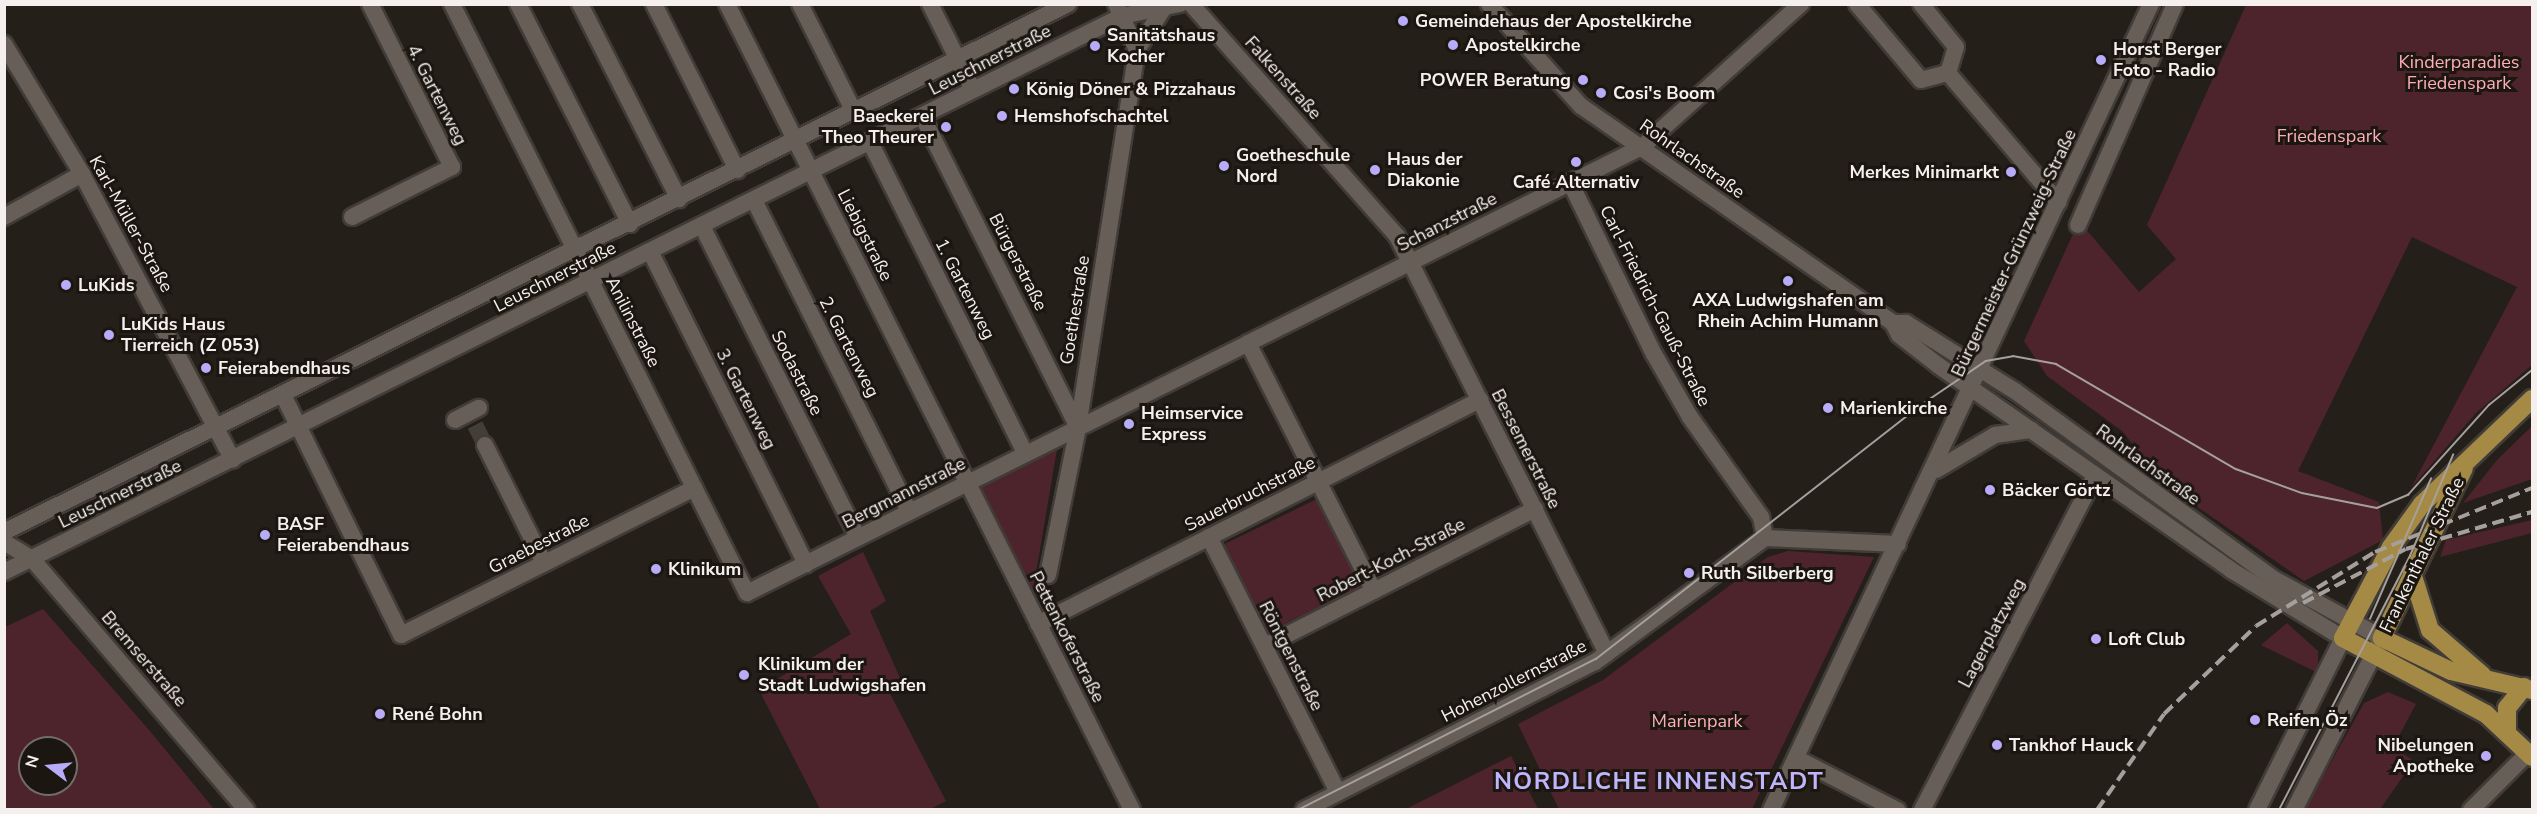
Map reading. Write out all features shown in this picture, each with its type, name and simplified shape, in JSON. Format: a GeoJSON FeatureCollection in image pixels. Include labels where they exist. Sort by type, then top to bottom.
{"type":"FeatureCollection","features":[{"type":"Feature","properties":{"kind":"main road"},"geometry":{"type":"LineString","coordinates":[[2464,468],[2532,399]]}},
{"type":"Feature","properties":{"kind":"main road","name":"Frankenthaler Straße"},"geometry":{"type":"LineString","coordinates":[[2343,638],[2396,539],[2436,488],[2464,468]]}},
{"type":"Feature","properties":{"kind":"main road","name":"Frankenthaler Straße"},"geometry":{"type":"LineString","coordinates":[[2382,638],[2464,468]]}},
{"type":"Feature","properties":{"kind":"main road"},"geometry":{"type":"LineString","coordinates":[[2412,573],[2430,630],[2488,679]]}},
{"type":"Feature","properties":{"kind":"main road"},"geometry":{"type":"LineString","coordinates":[[2343,638],[2507,729],[2531,754]]}},
{"type":"Feature","properties":{"kind":"main road"},"geometry":{"type":"LineString","coordinates":[[2382,638],[2431,664],[2528,688]]}},
{"type":"Feature","properties":{"kind":"main road"},"geometry":{"type":"LineString","coordinates":[[2507,729],[2507,708],[2528,688]]}},
{"type":"Feature","properties":{"kind":"street","name":"4. Gartenweg"},"geometry":{"type":"LineString","coordinates":[[352,217],[452,167],[370,4]]}},
{"type":"Feature","properties":{"kind":"street","name":"Anilinstraße"},"geometry":{"type":"LineString","coordinates":[[452,4],[747,594]]}},
{"type":"Feature","properties":{"kind":"street"},"geometry":{"type":"LineString","coordinates":[[518,4],[630,224]]}},
{"type":"Feature","properties":{"kind":"street"},"geometry":{"type":"LineString","coordinates":[[580,4],[679,199]]}},
{"type":"Feature","properties":{"kind":"street"},"geometry":{"type":"LineString","coordinates":[[654,4],[737,170]]}},
{"type":"Feature","properties":{"kind":"street","name":"Liebigstraße"},"geometry":{"type":"LineString","coordinates":[[727,4],[967,483]]}},
{"type":"Feature","properties":{"kind":"street"},"geometry":{"type":"LineString","coordinates":[[800,4],[854,112]]}},
{"type":"Feature","properties":{"kind":"street"},"geometry":{"type":"LineString","coordinates":[[930,4],[973,90]]}},
{"type":"Feature","properties":{"kind":"street","name":"Leuschnerstraße"},"geometry":{"type":"LineString","coordinates":[[4,532],[218,430],[1068,4]]}},
{"type":"Feature","properties":{"kind":"street","name":"Leuschnerstraße"},"geometry":{"type":"LineString","coordinates":[[4,572],[922,116],[1119,10],[1163,9],[1180,4]]}},
{"type":"Feature","properties":{"kind":"street","name":"Falkenstraße"},"geometry":{"type":"LineString","coordinates":[[1191,4],[1397,236],[1410,263]]}},
{"type":"Feature","properties":{"kind":"street","name":"Rohrlachstraße"},"geometry":{"type":"LineString","coordinates":[[1489,4],[1581,106],[1893,323],[1899,335],[1972,389],[2274,599],[2343,638]]}},
{"type":"Feature","properties":{"kind":"street","name":"Schanzstraße"},"geometry":{"type":"LineString","coordinates":[[1078,427],[1642,147],[1801,4]]}},
{"type":"Feature","properties":{"kind":"street"},"geometry":{"type":"LineString","coordinates":[[1857,4],[1921,80],[1948,73]]}},
{"type":"Feature","properties":{"kind":"street"},"geometry":{"type":"LineString","coordinates":[[1921,4],[1956,47],[1948,73]]}},
{"type":"Feature","properties":{"kind":"street","name":"Bürgermeister-Grünzweig-Straße"},"geometry":{"type":"LineString","coordinates":[[1771,810],[1972,389],[2151,4]]}},
{"type":"Feature","properties":{"kind":"street"},"geometry":{"type":"LineString","coordinates":[[2078,225],[2175,4]]}},
{"type":"Feature","properties":{"kind":"street","name":"Goethestraße"},"geometry":{"type":"LineString","coordinates":[[1048,575],[1078,427],[1137,50],[1163,9]]}},
{"type":"Feature","properties":{"kind":"street"},"geometry":{"type":"LineString","coordinates":[[1119,10],[1137,50]]}},
{"type":"Feature","properties":{"kind":"street","name":"Karl-Müller-Straße"},"geometry":{"type":"LineString","coordinates":[[4,44],[82,174],[233,460]]}},
{"type":"Feature","properties":{"kind":"street"},"geometry":{"type":"LineString","coordinates":[[2126,59],[2146,68]]}},
{"type":"Feature","properties":{"kind":"street"},"geometry":{"type":"LineString","coordinates":[[1948,73],[2058,202]]}},
{"type":"Feature","properties":{"kind":"street"},"geometry":{"type":"LineString","coordinates":[[2114,84],[2135,93]]}},
{"type":"Feature","properties":{"kind":"street","name":"Bürgerstraße"},"geometry":{"type":"LineString","coordinates":[[922,116],[1078,427]]}},
{"type":"Feature","properties":{"kind":"street","name":"1. Gartenweg"},"geometry":{"type":"LineString","coordinates":[[870,142],[1026,453]]}},
{"type":"Feature","properties":{"kind":"street"},"geometry":{"type":"LineString","coordinates":[[4,217],[82,174]]}},
{"type":"Feature","properties":{"kind":"street","name":"Carl-Friedrich-Gauß-Straße"},"geometry":{"type":"LineString","coordinates":[[1570,182],[1654,354],[1690,417],[1761,517],[1765,537]]}},
{"type":"Feature","properties":{"kind":"street","name":"2. Gartenweg"},"geometry":{"type":"LineString","coordinates":[[754,200],[909,511]]}},
{"type":"Feature","properties":{"kind":"street","name":"Sodastraße"},"geometry":{"type":"LineString","coordinates":[[702,226],[858,537]]}},
{"type":"Feature","properties":{"kind":"street","name":"3. Gartenweg"},"geometry":{"type":"LineString","coordinates":[[650,251],[806,564]]}},
{"type":"Feature","properties":{"kind":"street","name":"Bessemerstraße"},"geometry":{"type":"LineString","coordinates":[[1410,263],[1607,654]]}},
{"type":"Feature","properties":{"kind":"street","name":"Rohrlachstraße"},"geometry":{"type":"LineString","coordinates":[[1893,323],[1906,323],[1979,373],[2021,395],[2274,579],[2382,638]]}},
{"type":"Feature","properties":{"kind":"street"},"geometry":{"type":"LineString","coordinates":[[1248,343],[1374,591]]}},
{"type":"Feature","properties":{"kind":"street"},"geometry":{"type":"LineString","coordinates":[[284,397],[298,427]]}},
{"type":"Feature","properties":{"kind":"street","name":"Sauerbruchstraße"},"geometry":{"type":"LineString","coordinates":[[1038,624],[1480,400]]}},
{"type":"Feature","properties":{"kind":"street","name":"Graebestraße"},"geometry":{"type":"LineString","coordinates":[[298,427],[401,635],[694,488]]}},
{"type":"Feature","properties":{"kind":"street","name":"Bergmannstraße"},"geometry":{"type":"LineString","coordinates":[[747,594],[1078,427]]}},
{"type":"Feature","properties":{"kind":"street"},"geometry":{"type":"LineString","coordinates":[[1932,472],[1995,435],[2032,430]]}},
{"type":"Feature","properties":{"kind":"street"},"geometry":{"type":"LineString","coordinates":[[485,445],[544,563]]}},
{"type":"Feature","properties":{"kind":"street","name":"Lagerplatzweg"},"geometry":{"type":"LineString","coordinates":[[1922,810],[2096,475]]}},
{"type":"Feature","properties":{"kind":"street","name":"Pettenkoferstraße"},"geometry":{"type":"LineString","coordinates":[[967,483],[1132,810]]}},
{"type":"Feature","properties":{"kind":"street","name":"Robert-Koch-Straße"},"geometry":{"type":"LineString","coordinates":[[1265,646],[1535,509]]}},
{"type":"Feature","properties":{"kind":"street","name":"Röntgenstraße"},"geometry":{"type":"LineString","coordinates":[[1209,537],[1338,792]]}},
{"type":"Feature","properties":{"kind":"street"},"geometry":{"type":"LineString","coordinates":[[1765,537],[1898,544]]}},
{"type":"Feature","properties":{"kind":"street","name":"Hohenzollernstraße"},"geometry":{"type":"LineString","coordinates":[[1304,810],[1607,654],[1765,537]]}},
{"type":"Feature","properties":{"kind":"street","name":"Bremserstraße"},"geometry":{"type":"LineString","coordinates":[[4,542],[32,559],[246,810]]}},
{"type":"Feature","properties":{"kind":"street","name":"Frankenthaler Straße"},"geometry":{"type":"LineString","coordinates":[[2257,810],[2343,638]]}},
{"type":"Feature","properties":{"kind":"street","name":"Frankenthaler Straße"},"geometry":{"type":"LineString","coordinates":[[2295,810],[2382,638]]}},
{"type":"Feature","properties":{"kind":"street"},"geometry":{"type":"LineString","coordinates":[[2471,810],[2531,754]]}},
{"type":"Feature","properties":{"kind":"street"},"geometry":{"type":"LineString","coordinates":[[1796,758],[1897,810]]}},
{"type":"Feature","properties":{"kind":"green space","name":"Friedenspark"},"geometry":{"type":"Polygon","coordinates":[[[2246,5],[2532,5],[2532,365],[2476,413],[2411,488],[2517,287],[2412,237],[2298,471],[2379,502],[2383,540],[2304,581],[2166,485],[2122,431],[2047,376],[2024,341],[2079,221],[2139,292],[2176,259],[2147,225],[2246,5]]]}},
{"type":"Feature","properties":{"kind":"green space"},"geometry":{"type":"Polygon","coordinates":[[[2532,426],[2532,479],[2463,503],[2497,460],[2532,426]]]}},
{"type":"Feature","properties":{"kind":"green space"},"geometry":{"type":"Polygon","coordinates":[[[1057,449],[1032,597],[976,487],[1057,449]]]}},
{"type":"Feature","properties":{"kind":"green space"},"geometry":{"type":"Polygon","coordinates":[[[1321,497],[1364,585],[1262,635],[1219,547],[1321,497]]]}},
{"type":"Feature","properties":{"kind":"green space"},"geometry":{"type":"Polygon","coordinates":[[[2532,520],[2532,533],[2440,557],[2446,540],[2532,520]]]}},
{"type":"Feature","properties":{"kind":"green space","name":"Marienpark"},"geometry":{"type":"Polygon","coordinates":[[[1788,551],[1874,557],[1752,809],[1559,809],[1518,724],[1603,680],[1768,557],[1788,551]]]}},
{"type":"Feature","properties":{"kind":"green space"},"geometry":{"type":"Polygon","coordinates":[[[863,552],[886,601],[870,611],[900,678],[886,686],[946,801],[931,809],[820,809],[759,690],[851,634],[818,576],[863,552]]]}},
{"type":"Feature","properties":{"kind":"green space"},"geometry":{"type":"Polygon","coordinates":[[[43,609],[149,730],[214,809],[5,809],[5,627],[43,609]]]}},
{"type":"Feature","properties":{"kind":"green space"},"geometry":{"type":"Polygon","coordinates":[[[2287,623],[2318,651],[2318,673],[2261,645],[2287,623]]]}},
{"type":"Feature","properties":{"kind":"green space"},"geometry":{"type":"Polygon","coordinates":[[[2388,692],[2416,704],[2393,747],[2414,761],[2380,809],[2305,809],[2364,703],[2388,692]]]}},
{"type":"Feature","properties":{"kind":"green space"},"geometry":{"type":"Polygon","coordinates":[[[1511,756],[1538,809],[1408,808],[1511,756]]]}},
{"type":"Feature","properties":{"kind":"tunnel"},"geometry":{"type":"LineString","coordinates":[[475,425],[485,445]]}},
{"type":"Feature","properties":{"kind":"tram line"},"geometry":{"type":"LineString","coordinates":[[1298,810],[1596,659],[1921,405],[1986,361],[2013,356],[2056,364],[2236,469],[2302,493],[2377,508],[2408,495],[2489,405],[2532,370]]}},
{"type":"Feature","properties":{"kind":"tram line"},"geometry":{"type":"LineString","coordinates":[[2279,810],[2410,556],[2453,455]]}},
{"type":"Feature","properties":{"kind":"tram line"},"geometry":{"type":"LineString","coordinates":[[2370,619],[2431,479]]}},
{"type":"Feature","properties":{"kind":"railway"},"geometry":{"type":"LineString","coordinates":[[2097,810],[2164,714],[2256,626],[2375,552],[2532,488]]}},
{"type":"Feature","properties":{"kind":"railway"},"geometry":{"type":"LineString","coordinates":[[2303,603],[2406,549],[2532,512]]}},
{"type":"Feature","properties":{"kind":"place","name":"Gemeindehaus der Apostelkirche"},"geometry":{"type":"Point","coordinates":[1403,21]}},
{"type":"Feature","properties":{"kind":"place","name":"Apostelkirche"},"geometry":{"type":"Point","coordinates":[1453,45]}},
{"type":"Feature","properties":{"kind":"place","name":"Sanitätshaus Kocher"},"geometry":{"type":"Point","coordinates":[1095,46]}},
{"type":"Feature","properties":{"kind":"place","name":"Horst Berger Foto - Radio"},"geometry":{"type":"Point","coordinates":[2101,60]}},
{"type":"Feature","properties":{"kind":"place","name":"POWER Beratung"},"geometry":{"type":"Point","coordinates":[1583,80]}},
{"type":"Feature","properties":{"kind":"place","name":"König Döner & Pizzahaus"},"geometry":{"type":"Point","coordinates":[1014,89]}},
{"type":"Feature","properties":{"kind":"place","name":"Cosi's Boom"},"geometry":{"type":"Point","coordinates":[1601,93]}},
{"type":"Feature","properties":{"kind":"place","name":"Hemshofschachtel"},"geometry":{"type":"Point","coordinates":[1002,116]}},
{"type":"Feature","properties":{"kind":"place","name":"Baeckerei Theo Theurer"},"geometry":{"type":"Point","coordinates":[946,127]}},
{"type":"Feature","properties":{"kind":"place","name":"Café Alternativ"},"geometry":{"type":"Point","coordinates":[1576,162]}},
{"type":"Feature","properties":{"kind":"place","name":"Goetheschule Nord"},"geometry":{"type":"Point","coordinates":[1224,166]}},
{"type":"Feature","properties":{"kind":"place","name":"Haus der Diakonie"},"geometry":{"type":"Point","coordinates":[1375,170]}},
{"type":"Feature","properties":{"kind":"place","name":"Merkes Minimarkt"},"geometry":{"type":"Point","coordinates":[2011,172]}},
{"type":"Feature","properties":{"kind":"place","name":"AXA Ludwigshafen am Rhein Achim Humann"},"geometry":{"type":"Point","coordinates":[1788,281]}},
{"type":"Feature","properties":{"kind":"place","name":"LuKids"},"geometry":{"type":"Point","coordinates":[66,285]}},
{"type":"Feature","properties":{"kind":"place","name":"LuKids Haus Tierreich (Z 053)"},"geometry":{"type":"Point","coordinates":[109,335]}},
{"type":"Feature","properties":{"kind":"place","name":"Feierabendhaus"},"geometry":{"type":"Point","coordinates":[206,368]}},
{"type":"Feature","properties":{"kind":"place","name":"Marienkirche"},"geometry":{"type":"Point","coordinates":[1828,408]}},
{"type":"Feature","properties":{"kind":"place","name":"Heimservice Express"},"geometry":{"type":"Point","coordinates":[1129,424]}},
{"type":"Feature","properties":{"kind":"place","name":"Bäcker Görtz"},"geometry":{"type":"Point","coordinates":[1990,490]}},
{"type":"Feature","properties":{"kind":"place","name":"BASF Feierabendhaus"},"geometry":{"type":"Point","coordinates":[265,535]}},
{"type":"Feature","properties":{"kind":"place","name":"Klinikum"},"geometry":{"type":"Point","coordinates":[656,569]}},
{"type":"Feature","properties":{"kind":"place","name":"Ruth Silberberg"},"geometry":{"type":"Point","coordinates":[1689,573]}},
{"type":"Feature","properties":{"kind":"place","name":"Loft Club"},"geometry":{"type":"Point","coordinates":[2096,639]}},
{"type":"Feature","properties":{"kind":"place","name":"Klinikum der Stadt Ludwigshafen"},"geometry":{"type":"Point","coordinates":[744,675]}},
{"type":"Feature","properties":{"kind":"place","name":"René Bohn"},"geometry":{"type":"Point","coordinates":[380,714]}},
{"type":"Feature","properties":{"kind":"place","name":"Reifen Öz"},"geometry":{"type":"Point","coordinates":[2255,720]}},
{"type":"Feature","properties":{"kind":"place","name":"Tankhof Hauck"},"geometry":{"type":"Point","coordinates":[1997,745]}},
{"type":"Feature","properties":{"kind":"place","name":"Nibelungen Apotheke"},"geometry":{"type":"Point","coordinates":[2486,756]}},
{"type":"Feature","properties":{"kind":"district","name":"NÖRDLICHE INNENSTADT"},"geometry":{"type":"Point","coordinates":[1659,782]}},
{"type":"Feature","properties":{"kind":"park label","name":"Kinderparadies Friedenspark"},"geometry":{"type":"Point","coordinates":[2459,73]}}]}
